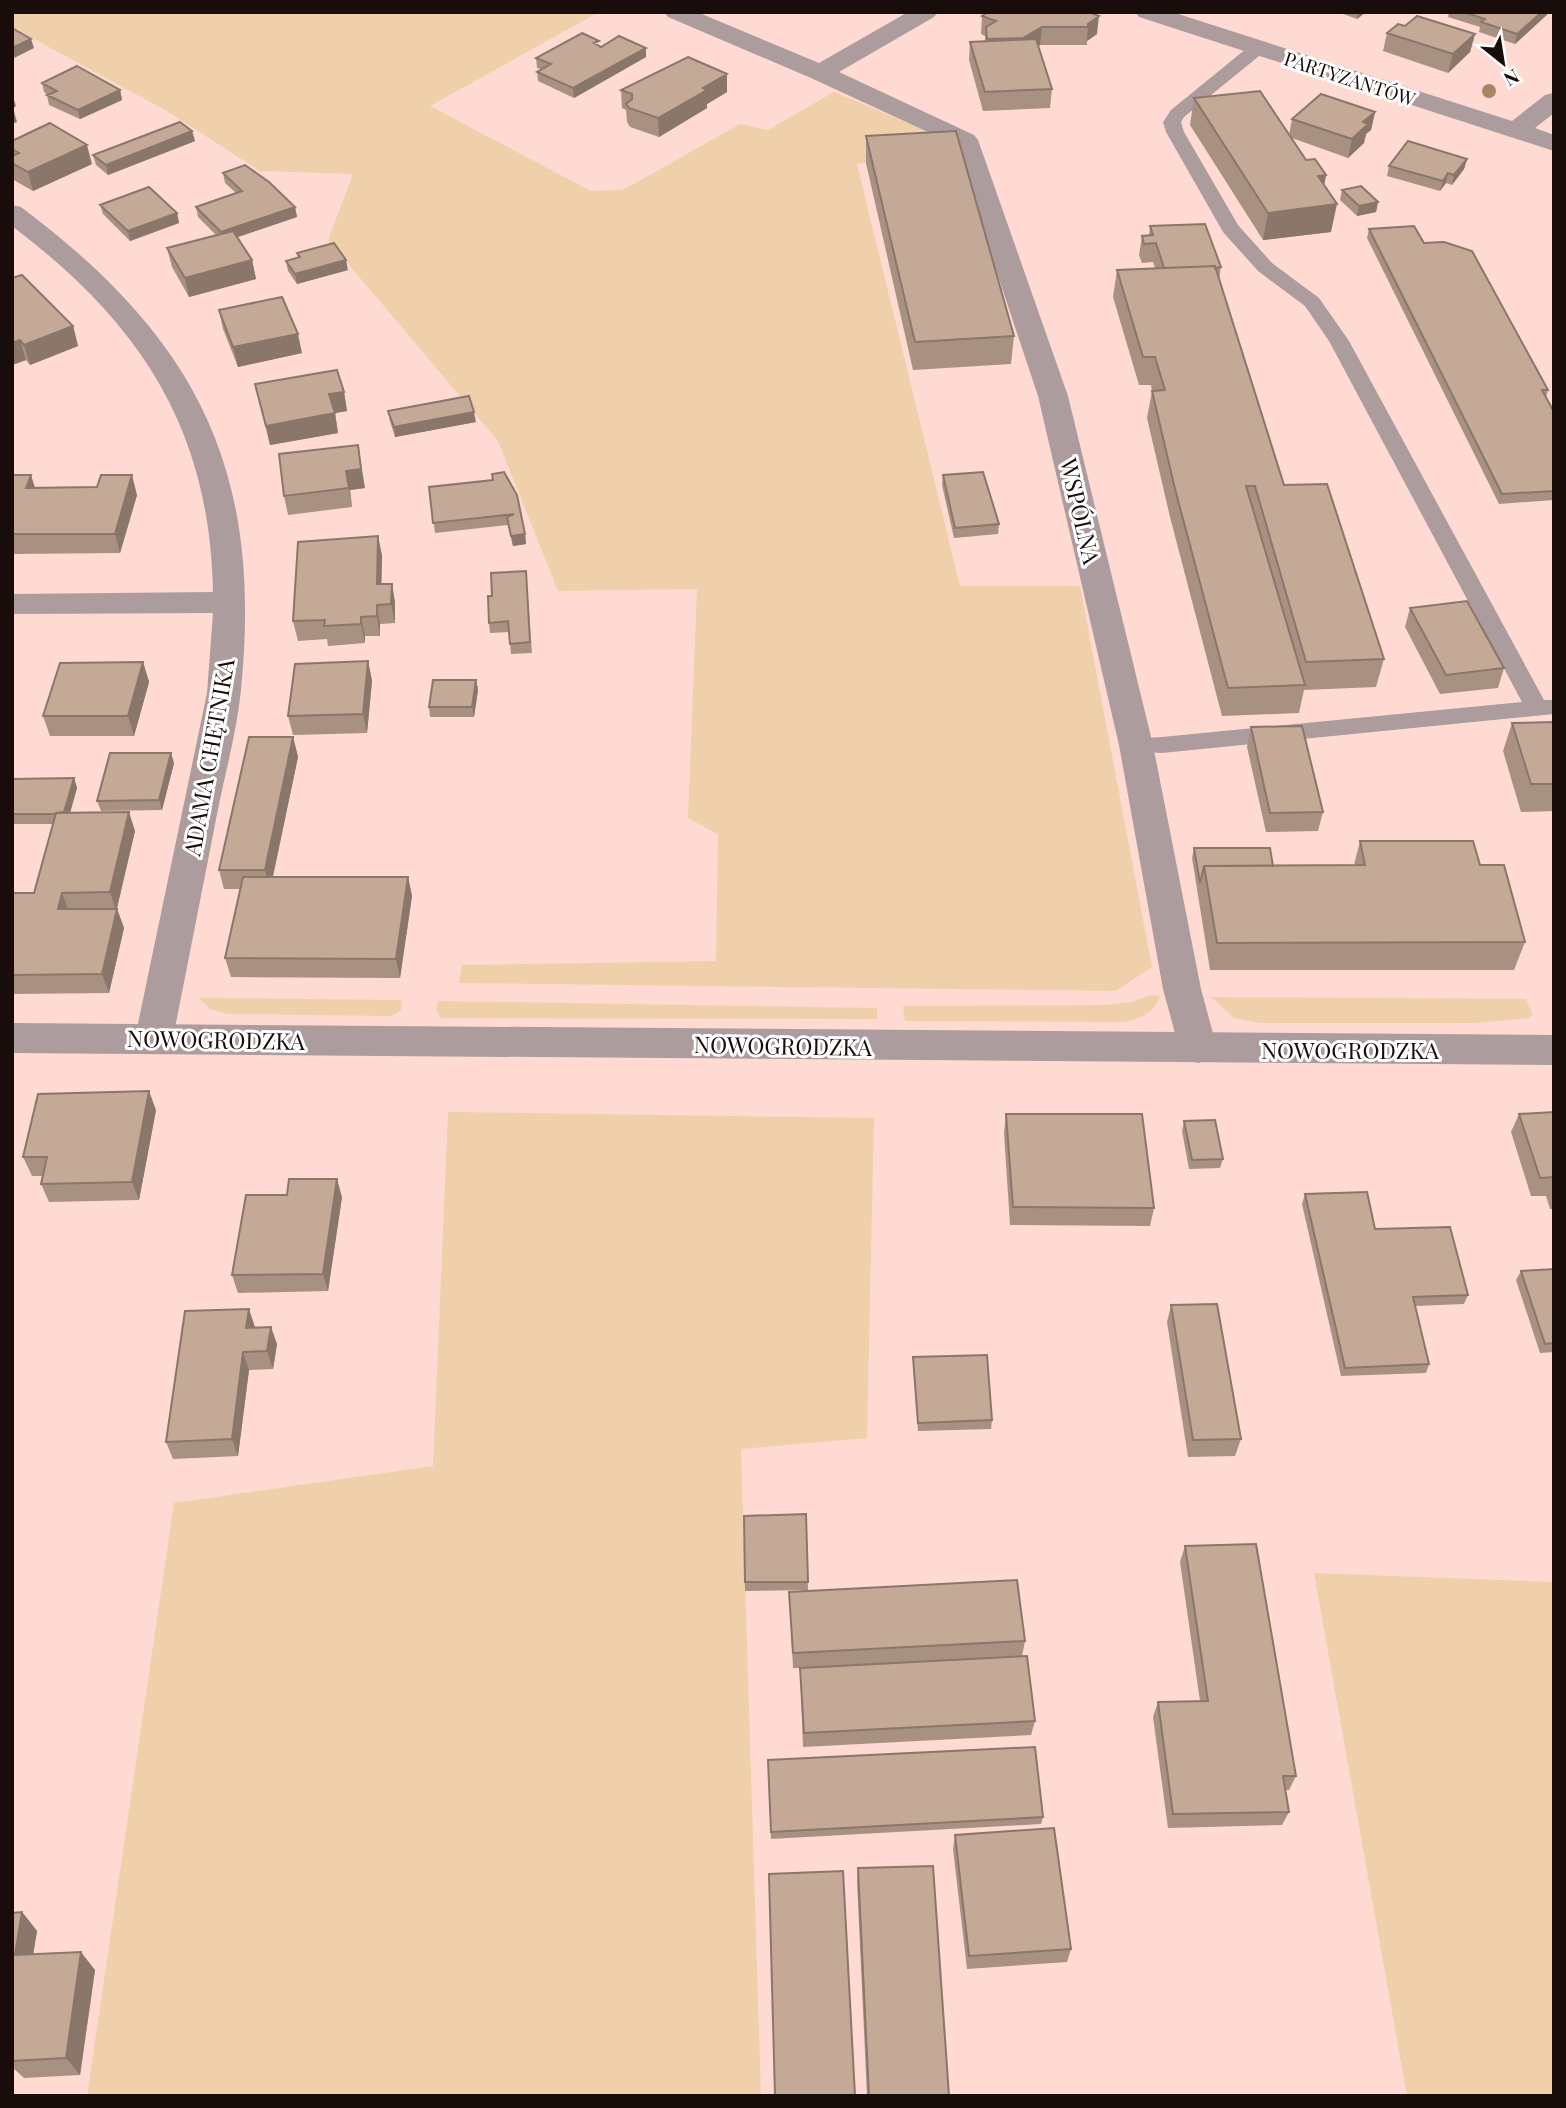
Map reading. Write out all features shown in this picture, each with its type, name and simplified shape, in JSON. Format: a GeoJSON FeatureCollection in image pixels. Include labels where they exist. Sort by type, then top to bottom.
{"type":"FeatureCollection","features":[{"type":"Feature","properties":{"kind":"street","name":"WSPÓLNA"},"geometry":{"type":"LineString","coordinates":[[676,12],[820,73],[965,140],[1053,396],[1136,745],[1182,989],[1198,1048]]}},
{"type":"Feature","properties":{"kind":"street"},"geometry":{"type":"LineString","coordinates":[[820,73],[926,12]]}},
{"type":"Feature","properties":{"kind":"street","name":"PARTYZANTÓW"},"geometry":{"type":"LineString","coordinates":[[1147,12],[1554,143]]}},
{"type":"Feature","properties":{"kind":"street"},"geometry":{"type":"LineString","coordinates":[[1515,132],[1554,100]]}},
{"type":"Feature","properties":{"kind":"street","name":"ADAMA CHĘTNIKA"},"geometry":{"type":"LineString","coordinates":[[12,213],[76,262],[107,295],[157,357],[188,406],[218,490],[224,533],[228,602],[224,693],[154,1038]]}},
{"type":"Feature","properties":{"kind":"street"},"geometry":{"type":"LineString","coordinates":[[12,604],[228,602]]}},
{"type":"Feature","properties":{"kind":"street","name":"NOWOGRODZKA"},"geometry":{"type":"LineString","coordinates":[[12,1038],[1554,1051]]}},
{"type":"Feature","properties":{"kind":"lane"},"geometry":{"type":"LineString","coordinates":[[1136,745],[1162,745],[1546,708],[1339,341],[1312,302],[1265,267],[1230,228],[1175,132],[1172,122],[1177,114],[1258,48]]}},
{"type":"Feature","properties":{"kind":"shaded area"},"geometry":{"type":"Polygon","coordinates":[[[12,12],[599,12],[430,106],[591,191],[623,190],[740,124],[768,130],[834,92],[949,140],[957,153],[857,164],[960,586],[1080,586],[1152,967],[1116,991],[459,983],[462,965],[716,961],[718,834],[688,818],[697,589],[558,591],[498,441],[328,240],[353,174],[260,171],[165,110],[12,27],[12,12]]]}},
{"type":"Feature","properties":{"kind":"shaded area"},"geometry":{"type":"Polygon","coordinates":[[[1151,995],[1160,996],[1150,1011],[1124,1022],[905,1021],[903,1006],[1106,1005],[1131,1002],[1151,995]]]}},
{"type":"Feature","properties":{"kind":"shaded area"},"geometry":{"type":"Polygon","coordinates":[[[1211,997],[1526,999],[1533,1014],[1529,1018],[1478,1023],[1260,1023],[1234,1018],[1211,997]]]}},
{"type":"Feature","properties":{"kind":"shaded area"},"geometry":{"type":"Polygon","coordinates":[[[199,998],[402,1000],[401,1010],[391,1016],[228,1014],[210,1009],[199,998]]]}},
{"type":"Feature","properties":{"kind":"shaded area"},"geometry":{"type":"Polygon","coordinates":[[[438,1001],[877,1008],[877,1019],[441,1018],[436,1010],[438,1001]]]}},
{"type":"Feature","properties":{"kind":"shaded area"},"geometry":{"type":"Polygon","coordinates":[[[448,1112],[874,1118],[867,1438],[741,1449],[761,2096],[87,2096],[174,1503],[433,1466],[448,1112]]]}},
{"type":"Feature","properties":{"kind":"shaded area"},"geometry":{"type":"Polygon","coordinates":[[[1314,1573],[1554,1582],[1554,2096],[1407,2096],[1314,1573]]]}},
{"type":"Feature","properties":{"kind":"building"},"geometry":{"type":"Polygon","coordinates":[[[988,12],[1089,12],[1099,16],[1088,24],[1088,27],[1042,27],[1023,38],[987,39],[986,27],[996,21],[982,16],[988,12]]]}},
{"type":"Feature","properties":{"kind":"building"},"geometry":{"type":"Polygon","coordinates":[[[1464,12],[1542,12],[1517,34],[1481,22],[1485,19],[1464,12]]]}},
{"type":"Feature","properties":{"kind":"building"},"geometry":{"type":"Polygon","coordinates":[[[1417,16],[1475,34],[1453,54],[1387,33],[1398,24],[1405,26],[1417,16]]]}},
{"type":"Feature","properties":{"kind":"building"},"geometry":{"type":"Polygon","coordinates":[[[12,28],[31,39],[12,48],[12,28]]]}},
{"type":"Feature","properties":{"kind":"building"},"geometry":{"type":"Polygon","coordinates":[[[582,33],[599,41],[594,43],[601,47],[619,36],[646,48],[573,88],[537,72],[551,64],[536,58],[582,33]]]}},
{"type":"Feature","properties":{"kind":"building"},"geometry":{"type":"Polygon","coordinates":[[[1036,39],[1052,89],[985,92],[970,42],[1036,39]]]}},
{"type":"Feature","properties":{"kind":"building"},"geometry":{"type":"Polygon","coordinates":[[[688,57],[727,74],[703,88],[707,90],[658,118],[629,108],[626,104],[632,99],[632,94],[621,90],[688,57]]]}},
{"type":"Feature","properties":{"kind":"building"},"geometry":{"type":"Polygon","coordinates":[[[77,66],[120,90],[78,110],[47,95],[57,91],[42,83],[77,66]]]}},
{"type":"Feature","properties":{"kind":"building"},"geometry":{"type":"Polygon","coordinates":[[[1260,91],[1306,160],[1315,159],[1326,175],[1318,176],[1337,204],[1268,213],[1194,98],[1260,91]]]}},
{"type":"Feature","properties":{"kind":"building"},"geometry":{"type":"Polygon","coordinates":[[[1321,94],[1375,112],[1363,122],[1368,124],[1352,139],[1292,119],[1321,94]]]}},
{"type":"Feature","properties":{"kind":"building"},"geometry":{"type":"Polygon","coordinates":[[[180,122],[192,131],[106,165],[93,155],[180,122]]]}},
{"type":"Feature","properties":{"kind":"building"},"geometry":{"type":"Polygon","coordinates":[[[50,123],[87,145],[28,172],[12,163],[12,156],[19,153],[12,149],[12,141],[50,123]]]}},
{"type":"Feature","properties":{"kind":"building"},"geometry":{"type":"Polygon","coordinates":[[[956,131],[1014,336],[915,342],[866,136],[956,131]]]}},
{"type":"Feature","properties":{"kind":"building"},"geometry":{"type":"Polygon","coordinates":[[[1408,141],[1467,159],[1454,175],[1448,173],[1443,181],[1389,166],[1408,141]]]}},
{"type":"Feature","properties":{"kind":"building"},"geometry":{"type":"Polygon","coordinates":[[[245,165],[269,182],[295,207],[221,232],[196,207],[242,191],[223,173],[245,165]]]}},
{"type":"Feature","properties":{"kind":"building"},"geometry":{"type":"Polygon","coordinates":[[[1361,186],[1378,202],[1359,206],[1342,190],[1361,186]]]}},
{"type":"Feature","properties":{"kind":"building"},"geometry":{"type":"Polygon","coordinates":[[[149,187],[177,213],[128,231],[100,205],[149,187]]]}},
{"type":"Feature","properties":{"kind":"building"},"geometry":{"type":"Polygon","coordinates":[[[1205,224],[1221,267],[1164,268],[1156,243],[1144,244],[1142,236],[1153,235],[1150,226],[1205,224]]]}},
{"type":"Feature","properties":{"kind":"building"},"geometry":{"type":"Polygon","coordinates":[[[1414,226],[1424,243],[1444,242],[1472,251],[1548,390],[1542,390],[1554,412],[1554,491],[1502,494],[1369,229],[1414,226]]]}},
{"type":"Feature","properties":{"kind":"building"},"geometry":{"type":"Polygon","coordinates":[[[233,231],[252,260],[185,278],[167,248],[233,231]]]}},
{"type":"Feature","properties":{"kind":"building"},"geometry":{"type":"Polygon","coordinates":[[[334,243],[346,260],[295,274],[286,261],[300,257],[297,253],[334,243]]]}},
{"type":"Feature","properties":{"kind":"building"},"geometry":{"type":"Polygon","coordinates":[[[1215,266],[1284,485],[1327,484],[1384,659],[1306,662],[1255,486],[1246,486],[1305,685],[1228,688],[1152,391],[1165,390],[1155,357],[1143,357],[1117,270],[1215,266]]]}},
{"type":"Feature","properties":{"kind":"building"},"geometry":{"type":"Polygon","coordinates":[[[22,275],[73,326],[24,345],[20,340],[12,343],[12,278],[22,275]]]}},
{"type":"Feature","properties":{"kind":"building"},"geometry":{"type":"Polygon","coordinates":[[[282,297],[298,334],[233,347],[219,310],[282,297]]]}},
{"type":"Feature","properties":{"kind":"building"},"geometry":{"type":"Polygon","coordinates":[[[337,370],[344,392],[329,394],[335,413],[266,426],[255,384],[337,370]]]}},
{"type":"Feature","properties":{"kind":"building"},"geometry":{"type":"Polygon","coordinates":[[[469,396],[474,412],[394,427],[388,411],[469,396]]]}},
{"type":"Feature","properties":{"kind":"building"},"geometry":{"type":"Polygon","coordinates":[[[358,445],[361,469],[346,471],[349,488],[284,496],[279,454],[358,445]]]}},
{"type":"Feature","properties":{"kind":"building"},"geometry":{"type":"Polygon","coordinates":[[[504,472],[517,495],[525,534],[511,536],[507,517],[514,514],[433,523],[429,487],[493,480],[492,474],[504,472]]]}},
{"type":"Feature","properties":{"kind":"building"},"geometry":{"type":"Polygon","coordinates":[[[983,472],[999,524],[955,528],[943,475],[983,472]]]}},
{"type":"Feature","properties":{"kind":"building"},"geometry":{"type":"Polygon","coordinates":[[[12,475],[31,475],[26,488],[97,487],[101,475],[132,475],[115,534],[12,534],[12,475]]]}},
{"type":"Feature","properties":{"kind":"building"},"geometry":{"type":"Polygon","coordinates":[[[378,536],[377,584],[392,584],[391,604],[377,605],[377,616],[361,617],[361,624],[324,626],[325,620],[293,621],[298,542],[378,536]]]}},
{"type":"Feature","properties":{"kind":"building"},"geometry":{"type":"Polygon","coordinates":[[[526,571],[530,642],[510,644],[508,621],[489,623],[491,573],[526,571]]]}},
{"type":"Feature","properties":{"kind":"building"},"geometry":{"type":"Polygon","coordinates":[[[1467,601],[1504,668],[1446,675],[1410,608],[1467,601]]]}},
{"type":"Feature","properties":{"kind":"building"},"geometry":{"type":"Polygon","coordinates":[[[368,661],[363,714],[288,716],[295,664],[368,661]]]}},
{"type":"Feature","properties":{"kind":"building"},"geometry":{"type":"Polygon","coordinates":[[[143,662],[128,716],[43,716],[60,663],[143,662]]]}},
{"type":"Feature","properties":{"kind":"building"},"geometry":{"type":"Polygon","coordinates":[[[433,680],[476,680],[472,707],[429,707],[433,680]]]}},
{"type":"Feature","properties":{"kind":"building"},"geometry":{"type":"Polygon","coordinates":[[[1554,722],[1554,784],[1531,784],[1512,723],[1554,722]]]}},
{"type":"Feature","properties":{"kind":"building"},"geometry":{"type":"Polygon","coordinates":[[[1302,726],[1323,812],[1270,813],[1251,727],[1302,726]]]}},
{"type":"Feature","properties":{"kind":"building"},"geometry":{"type":"Polygon","coordinates":[[[249,737],[293,737],[265,870],[219,870],[249,737]]]}},
{"type":"Feature","properties":{"kind":"building"},"geometry":{"type":"Polygon","coordinates":[[[110,753],[171,753],[159,800],[97,801],[110,753]]]}},
{"type":"Feature","properties":{"kind":"building"},"geometry":{"type":"Polygon","coordinates":[[[74,778],[64,812],[12,814],[12,779],[74,778]]]}},
{"type":"Feature","properties":{"kind":"building"},"geometry":{"type":"Polygon","coordinates":[[[129,812],[110,892],[62,893],[58,909],[117,909],[102,974],[12,975],[12,893],[34,893],[56,813],[129,812]]]}},
{"type":"Feature","properties":{"kind":"building"},"geometry":{"type":"Polygon","coordinates":[[[1360,841],[1473,841],[1480,865],[1504,865],[1525,942],[1217,943],[1204,866],[1365,865],[1360,841]]]}},
{"type":"Feature","properties":{"kind":"building"},"geometry":{"type":"Polygon","coordinates":[[[1194,848],[1270,848],[1273,866],[1204,866],[1200,883],[1194,848]]]}},
{"type":"Feature","properties":{"kind":"building"},"geometry":{"type":"Polygon","coordinates":[[[243,877],[408,877],[396,959],[225,958],[243,877]]]}},
{"type":"Feature","properties":{"kind":"building"},"geometry":{"type":"Polygon","coordinates":[[[149,1091],[132,1182],[41,1184],[47,1157],[23,1157],[38,1094],[149,1091]]]}},
{"type":"Feature","properties":{"kind":"building"},"geometry":{"type":"Polygon","coordinates":[[[1554,1112],[1554,1177],[1540,1178],[1519,1114],[1554,1112]]]}},
{"type":"Feature","properties":{"kind":"building"},"geometry":{"type":"Polygon","coordinates":[[[1006,1114],[1142,1114],[1154,1208],[1013,1207],[1006,1114]]]}},
{"type":"Feature","properties":{"kind":"building"},"geometry":{"type":"Polygon","coordinates":[[[1215,1120],[1223,1159],[1192,1160],[1184,1121],[1215,1120]]]}},
{"type":"Feature","properties":{"kind":"building"},"geometry":{"type":"Polygon","coordinates":[[[289,1179],[337,1179],[323,1274],[232,1275],[246,1195],[287,1195],[289,1179]]]}},
{"type":"Feature","properties":{"kind":"building"},"geometry":{"type":"Polygon","coordinates":[[[1367,1192],[1375,1229],[1450,1227],[1468,1295],[1413,1297],[1429,1364],[1345,1368],[1305,1194],[1367,1192]]]}},
{"type":"Feature","properties":{"kind":"building"},"geometry":{"type":"Polygon","coordinates":[[[1554,1269],[1554,1343],[1545,1344],[1521,1271],[1554,1269]]]}},
{"type":"Feature","properties":{"kind":"building"},"geometry":{"type":"Polygon","coordinates":[[[1217,1304],[1241,1439],[1193,1440],[1171,1305],[1217,1304]]]}},
{"type":"Feature","properties":{"kind":"building"},"geometry":{"type":"Polygon","coordinates":[[[249,1309],[246,1328],[271,1327],[267,1351],[243,1352],[232,1439],[166,1442],[185,1311],[249,1309]]]}},
{"type":"Feature","properties":{"kind":"building"},"geometry":{"type":"Polygon","coordinates":[[[987,1355],[992,1420],[918,1423],[913,1357],[987,1355]]]}},
{"type":"Feature","properties":{"kind":"building"},"geometry":{"type":"Polygon","coordinates":[[[806,1514],[808,1582],[745,1582],[744,1516],[806,1514]]]}},
{"type":"Feature","properties":{"kind":"building"},"geometry":{"type":"Polygon","coordinates":[[[1256,1544],[1296,1776],[1283,1776],[1289,1812],[1173,1814],[1158,1702],[1208,1701],[1185,1546],[1256,1544]]]}},
{"type":"Feature","properties":{"kind":"building"},"geometry":{"type":"Polygon","coordinates":[[[1017,1580],[1025,1641],[793,1653],[789,1592],[1017,1580]]]}},
{"type":"Feature","properties":{"kind":"building"},"geometry":{"type":"Polygon","coordinates":[[[1027,1656],[1035,1721],[804,1733],[800,1668],[1027,1656]]]}},
{"type":"Feature","properties":{"kind":"building"},"geometry":{"type":"Polygon","coordinates":[[[1035,1747],[1043,1817],[771,1832],[768,1760],[1035,1747]]]}},
{"type":"Feature","properties":{"kind":"building"},"geometry":{"type":"Polygon","coordinates":[[[1054,1828],[1071,1949],[969,1956],[955,1835],[1054,1828]]]}},
{"type":"Feature","properties":{"kind":"building"},"geometry":{"type":"Polygon","coordinates":[[[933,1866],[949,2096],[869,2096],[858,1868],[933,1866]]]}},
{"type":"Feature","properties":{"kind":"building"},"geometry":{"type":"Polygon","coordinates":[[[843,1871],[855,2096],[775,2096],[769,1874],[843,1871]]]}},
{"type":"Feature","properties":{"kind":"building"},"geometry":{"type":"Polygon","coordinates":[[[22,1912],[15,1955],[81,1952],[66,2058],[12,2061],[12,1913],[22,1912]]]}}]}
